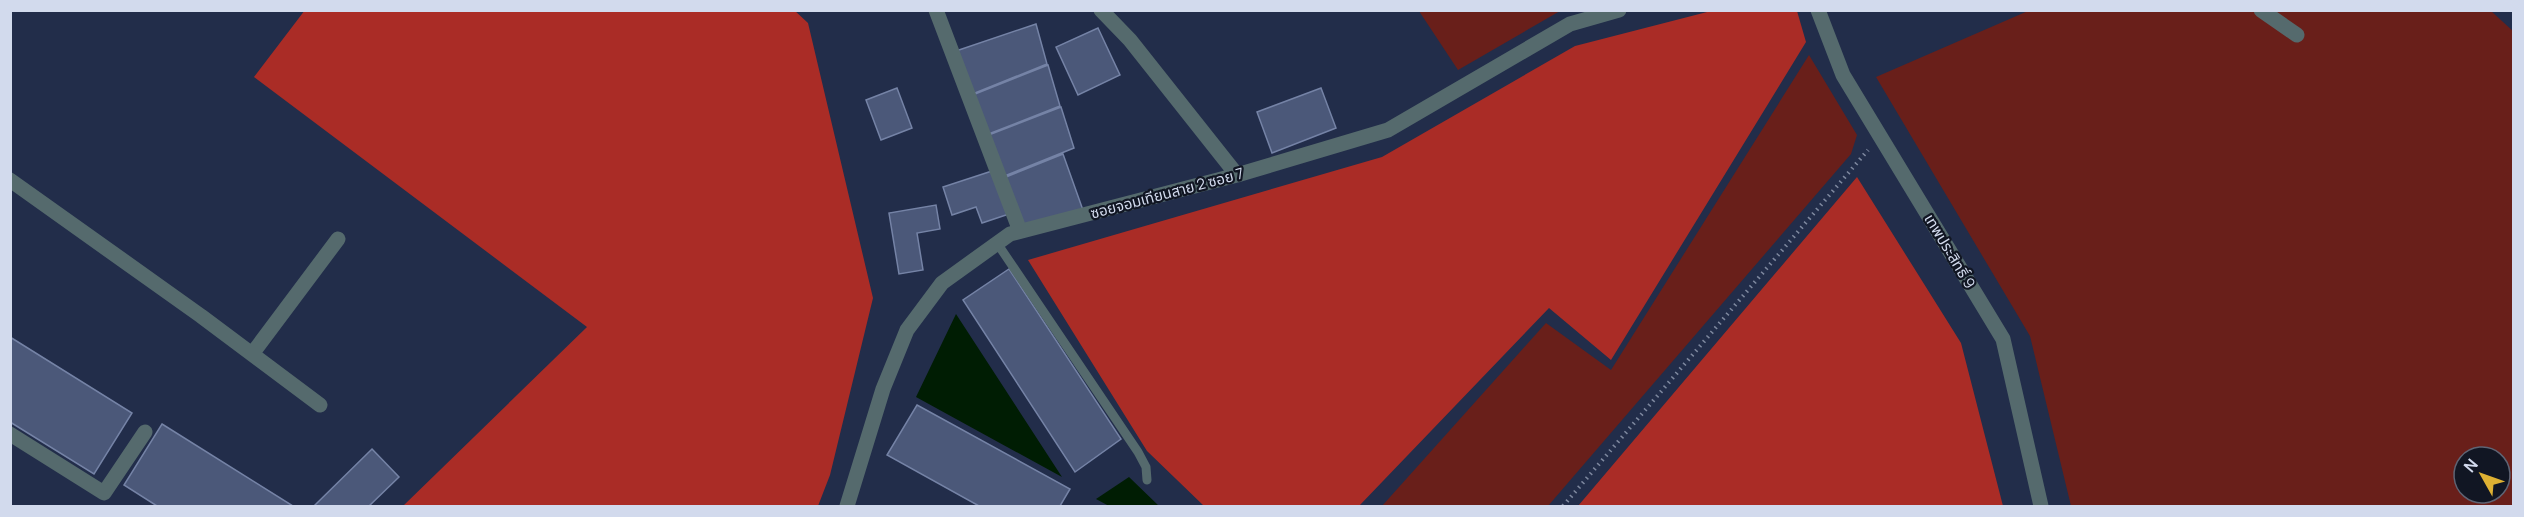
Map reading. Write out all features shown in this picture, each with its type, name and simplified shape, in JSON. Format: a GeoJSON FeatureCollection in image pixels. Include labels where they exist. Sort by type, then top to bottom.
{"type":"FeatureCollection","features":[{"type":"Feature","properties":{"kind":"street"},"geometry":{"type":"LineString","coordinates":[[936,10],[1020,231]]}},
{"type":"Feature","properties":{"kind":"street"},"geometry":{"type":"LineString","coordinates":[[1101,10],[1130,40],[1237,175]]}},
{"type":"Feature","properties":{"kind":"street","name":"ซอยจอมเทียนสาย 2 ซอย 7"},"geometry":{"type":"LineString","coordinates":[[847,507],[883,389],[907,330],[942,283],[1010,234],[1237,175],[1388,130],[1570,24],[1619,10]]}},
{"type":"Feature","properties":{"kind":"street","name":"เทพประสิทธิ์ 9"},"geometry":{"type":"LineString","coordinates":[[1818,10],[1843,75],[2003,339],[2041,507]]}},
{"type":"Feature","properties":{"kind":"street"},"geometry":{"type":"LineString","coordinates":[[2261,10],[2297,35]]}},
{"type":"Feature","properties":{"kind":"street"},"geometry":{"type":"LineString","coordinates":[[10,180],[320,405]]}},
{"type":"Feature","properties":{"kind":"street"},"geometry":{"type":"LineString","coordinates":[[252,354],[338,239]]}},
{"type":"Feature","properties":{"kind":"street"},"geometry":{"type":"LineString","coordinates":[[10,434],[104,493],[145,432]]}},
{"type":"Feature","properties":{"kind":"lane"},"geometry":{"type":"LineString","coordinates":[[998,243],[1138,452],[1146,466],[1147,480]]}},
{"type":"Feature","properties":{"kind":"path"},"geometry":{"type":"LineString","coordinates":[[1563,507],[1880,136]]}},
{"type":"Feature","properties":{"kind":"shaded area"},"geometry":{"type":"Polygon","coordinates":[[[305,10],[794,10],[808,23],[873,298],[830,475],[818,506],[403,506],[587,327],[254,77],[305,10]]]}},
{"type":"Feature","properties":{"kind":"shaded area"},"geometry":{"type":"Polygon","coordinates":[[[1419,11],[1560,11],[1458,70],[1419,11]]]}},
{"type":"Feature","properties":{"kind":"shaded area"},"geometry":{"type":"Polygon","coordinates":[[[1711,11],[1797,11],[1806,42],[1611,360],[1549,308],[1359,506],[1204,506],[1147,451],[1028,260],[1382,157],[1575,46],[1711,11]]]}},
{"type":"Feature","properties":{"kind":"shaded area"},"geometry":{"type":"Polygon","coordinates":[[[2028,11],[2491,11],[2514,32],[2513,506],[2071,506],[2030,336],[1876,77],[2028,11]]]}},
{"type":"Feature","properties":{"kind":"shaded area"},"geometry":{"type":"Polygon","coordinates":[[[1809,55],[1857,135],[1851,154],[1548,506],[1382,506],[1546,323],[1611,370],[1809,55]]]}},
{"type":"Feature","properties":{"kind":"shaded area"},"geometry":{"type":"Polygon","coordinates":[[[1857,177],[1961,343],[2003,506],[1578,506],[1857,177]]]}},
{"type":"Feature","properties":{"kind":"shaded area"},"geometry":{"type":"Polygon","coordinates":[[[956,314],[1062,477],[916,397],[956,314]]]}},
{"type":"Feature","properties":{"kind":"shaded area"},"geometry":{"type":"Polygon","coordinates":[[[1129,477],[1159,506],[1109,506],[1096,499],[1129,477]]]}},
{"type":"Feature","properties":{"kind":"building"},"geometry":{"type":"Polygon","coordinates":[[[1036,24],[1047,64],[970,95],[953,52],[1036,24]]]}},
{"type":"Feature","properties":{"kind":"building"},"geometry":{"type":"Polygon","coordinates":[[[1098,28],[1120,75],[1078,95],[1056,47],[1098,28]]]}},
{"type":"Feature","properties":{"kind":"building"},"geometry":{"type":"Polygon","coordinates":[[[1048,65],[1060,106],[986,135],[970,96],[1048,65]]]}},
{"type":"Feature","properties":{"kind":"building"},"geometry":{"type":"Polygon","coordinates":[[[897,88],[912,128],[881,140],[866,100],[897,88]]]}},
{"type":"Feature","properties":{"kind":"building"},"geometry":{"type":"Polygon","coordinates":[[[1321,88],[1336,128],[1272,153],[1257,112],[1321,88]]]}},
{"type":"Feature","properties":{"kind":"building"},"geometry":{"type":"Polygon","coordinates":[[[1061,107],[1074,148],[1002,177],[986,136],[1061,107]]]}},
{"type":"Feature","properties":{"kind":"building"},"geometry":{"type":"Polygon","coordinates":[[[1063,154],[1084,213],[1020,230],[1001,179],[1063,154]]]}},
{"type":"Feature","properties":{"kind":"building"},"geometry":{"type":"Polygon","coordinates":[[[995,170],[1009,214],[982,223],[976,207],[952,215],[943,187],[995,170]]]}},
{"type":"Feature","properties":{"kind":"building"},"geometry":{"type":"Polygon","coordinates":[[[936,205],[940,229],[917,233],[923,270],[899,274],[889,213],[936,205]]]}},
{"type":"Feature","properties":{"kind":"building"},"geometry":{"type":"Polygon","coordinates":[[[1009,269],[1121,439],[1075,472],[963,300],[1009,269]]]}},
{"type":"Feature","properties":{"kind":"building"},"geometry":{"type":"Polygon","coordinates":[[[10,337],[132,413],[94,474],[10,422],[10,337]]]}},
{"type":"Feature","properties":{"kind":"building"},"geometry":{"type":"Polygon","coordinates":[[[917,405],[1070,489],[1060,506],[979,506],[887,455],[917,405]]]}},
{"type":"Feature","properties":{"kind":"building"},"geometry":{"type":"Polygon","coordinates":[[[162,424],[293,506],[157,506],[124,485],[162,424]]]}},
{"type":"Feature","properties":{"kind":"building"},"geometry":{"type":"Polygon","coordinates":[[[372,449],[399,477],[369,506],[314,506],[372,449]]]}}]}
